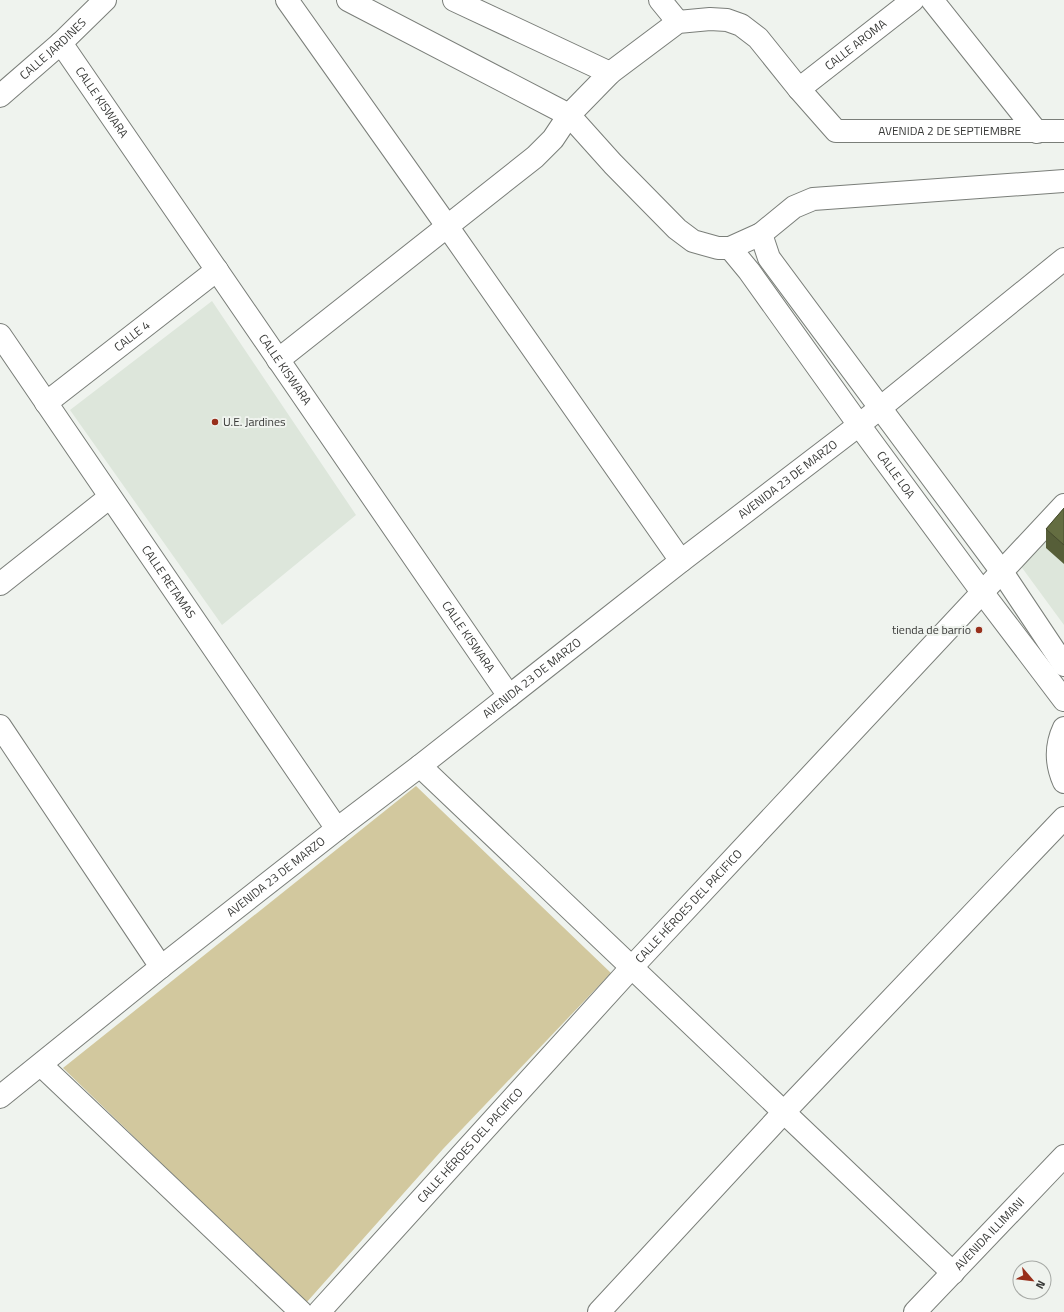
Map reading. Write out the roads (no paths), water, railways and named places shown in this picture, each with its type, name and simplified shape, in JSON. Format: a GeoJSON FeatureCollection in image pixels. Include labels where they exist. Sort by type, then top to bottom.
{"type":"FeatureCollection","features":[{"type":"Feature","properties":{"kind":"street","name":"CALLE JARDINES"},"geometry":{"type":"LineString","coordinates":[[0,96],[61,43],[104,0]]}},
{"type":"Feature","properties":{"kind":"street"},"geometry":{"type":"LineString","coordinates":[[287,0],[681,561]]}},
{"type":"Feature","properties":{"kind":"street"},"geometry":{"type":"LineString","coordinates":[[348,0],[569,114],[613,164],[676,229],[693,241],[718,248],[730,248],[761,234],[794,207],[813,199],[1064,181]]}},
{"type":"Feature","properties":{"kind":"street"},"geometry":{"type":"LineString","coordinates":[[454,0],[610,73]]}},
{"type":"Feature","properties":{"kind":"street"},"geometry":{"type":"LineString","coordinates":[[660,0],[678,22]]}},
{"type":"Feature","properties":{"kind":"street","name":"CALLE AROMA"},"geometry":{"type":"LineString","coordinates":[[799,89],[913,0]]}},
{"type":"Feature","properties":{"kind":"street"},"geometry":{"type":"LineString","coordinates":[[932,0],[1037,132]]}},
{"type":"Feature","properties":{"kind":"street"},"geometry":{"type":"LineString","coordinates":[[278,360],[535,157],[553,139],[569,114],[610,73],[678,22],[710,19],[727,20],[741,25],[758,38],[799,89]]}},
{"type":"Feature","properties":{"kind":"street","name":"CALLE KISWARA"},"geometry":{"type":"LineString","coordinates":[[61,43],[509,696]]}},
{"type":"Feature","properties":{"kind":"street","name":"AVENIDA 2 DE SEPTIEMBRE"},"geometry":{"type":"LineString","coordinates":[[799,89],[836,131],[1064,131]]}},
{"type":"Feature","properties":{"kind":"street"},"geometry":{"type":"LineString","coordinates":[[761,234],[769,258],[1002,572],[1064,665]]}},
{"type":"Feature","properties":{"kind":"street","name":"CALLE LOA"},"geometry":{"type":"LineString","coordinates":[[730,248],[750,272],[859,425],[1064,700]]}},
{"type":"Feature","properties":{"kind":"street","name":"AVENIDA 23 DE MARZO"},"geometry":{"type":"LineString","coordinates":[[0,1097],[161,967],[336,829],[420,766],[681,561],[859,425],[1064,259]]}},
{"type":"Feature","properties":{"kind":"street","name":"CALLE 4"},"geometry":{"type":"LineString","coordinates":[[46,403],[217,270]]}},
{"type":"Feature","properties":{"kind":"street","name":"CALLE RETAMAS"},"geometry":{"type":"LineString","coordinates":[[0,335],[336,829]]}},
{"type":"Feature","properties":{"kind":"street"},"geometry":{"type":"LineString","coordinates":[[0,584],[110,497]]}},
{"type":"Feature","properties":{"kind":"street","name":"CALLE HÉROES DEL PACIFICO"},"geometry":{"type":"LineString","coordinates":[[318,1312],[632,967],[1064,505]]}},
{"type":"Feature","properties":{"kind":"street"},"geometry":{"type":"LineString","coordinates":[[0,726],[161,967]]}},
{"type":"Feature","properties":{"kind":"street"},"geometry":{"type":"LineString","coordinates":[[1064,728],[1057,749],[1058,769],[1064,782]]}},
{"type":"Feature","properties":{"kind":"street"},"geometry":{"type":"LineString","coordinates":[[420,766],[953,1273]]}},
{"type":"Feature","properties":{"kind":"street"},"geometry":{"type":"LineString","coordinates":[[599,1312],[784,1112],[1064,818]]}},
{"type":"Feature","properties":{"kind":"street"},"geometry":{"type":"LineString","coordinates":[[40,1065],[301,1312]]}},
{"type":"Feature","properties":{"kind":"street","name":"AVENIDA ILLIMANI"},"geometry":{"type":"LineString","coordinates":[[915,1312],[1064,1156]]}},
{"type":"Feature","properties":{"kind":"place","name":"U.E. Jardines"},"geometry":{"type":"Point","coordinates":[215,422]}},
{"type":"Feature","properties":{"kind":"place","name":"tienda de barrio"},"geometry":{"type":"Point","coordinates":[979,630]}}]}
